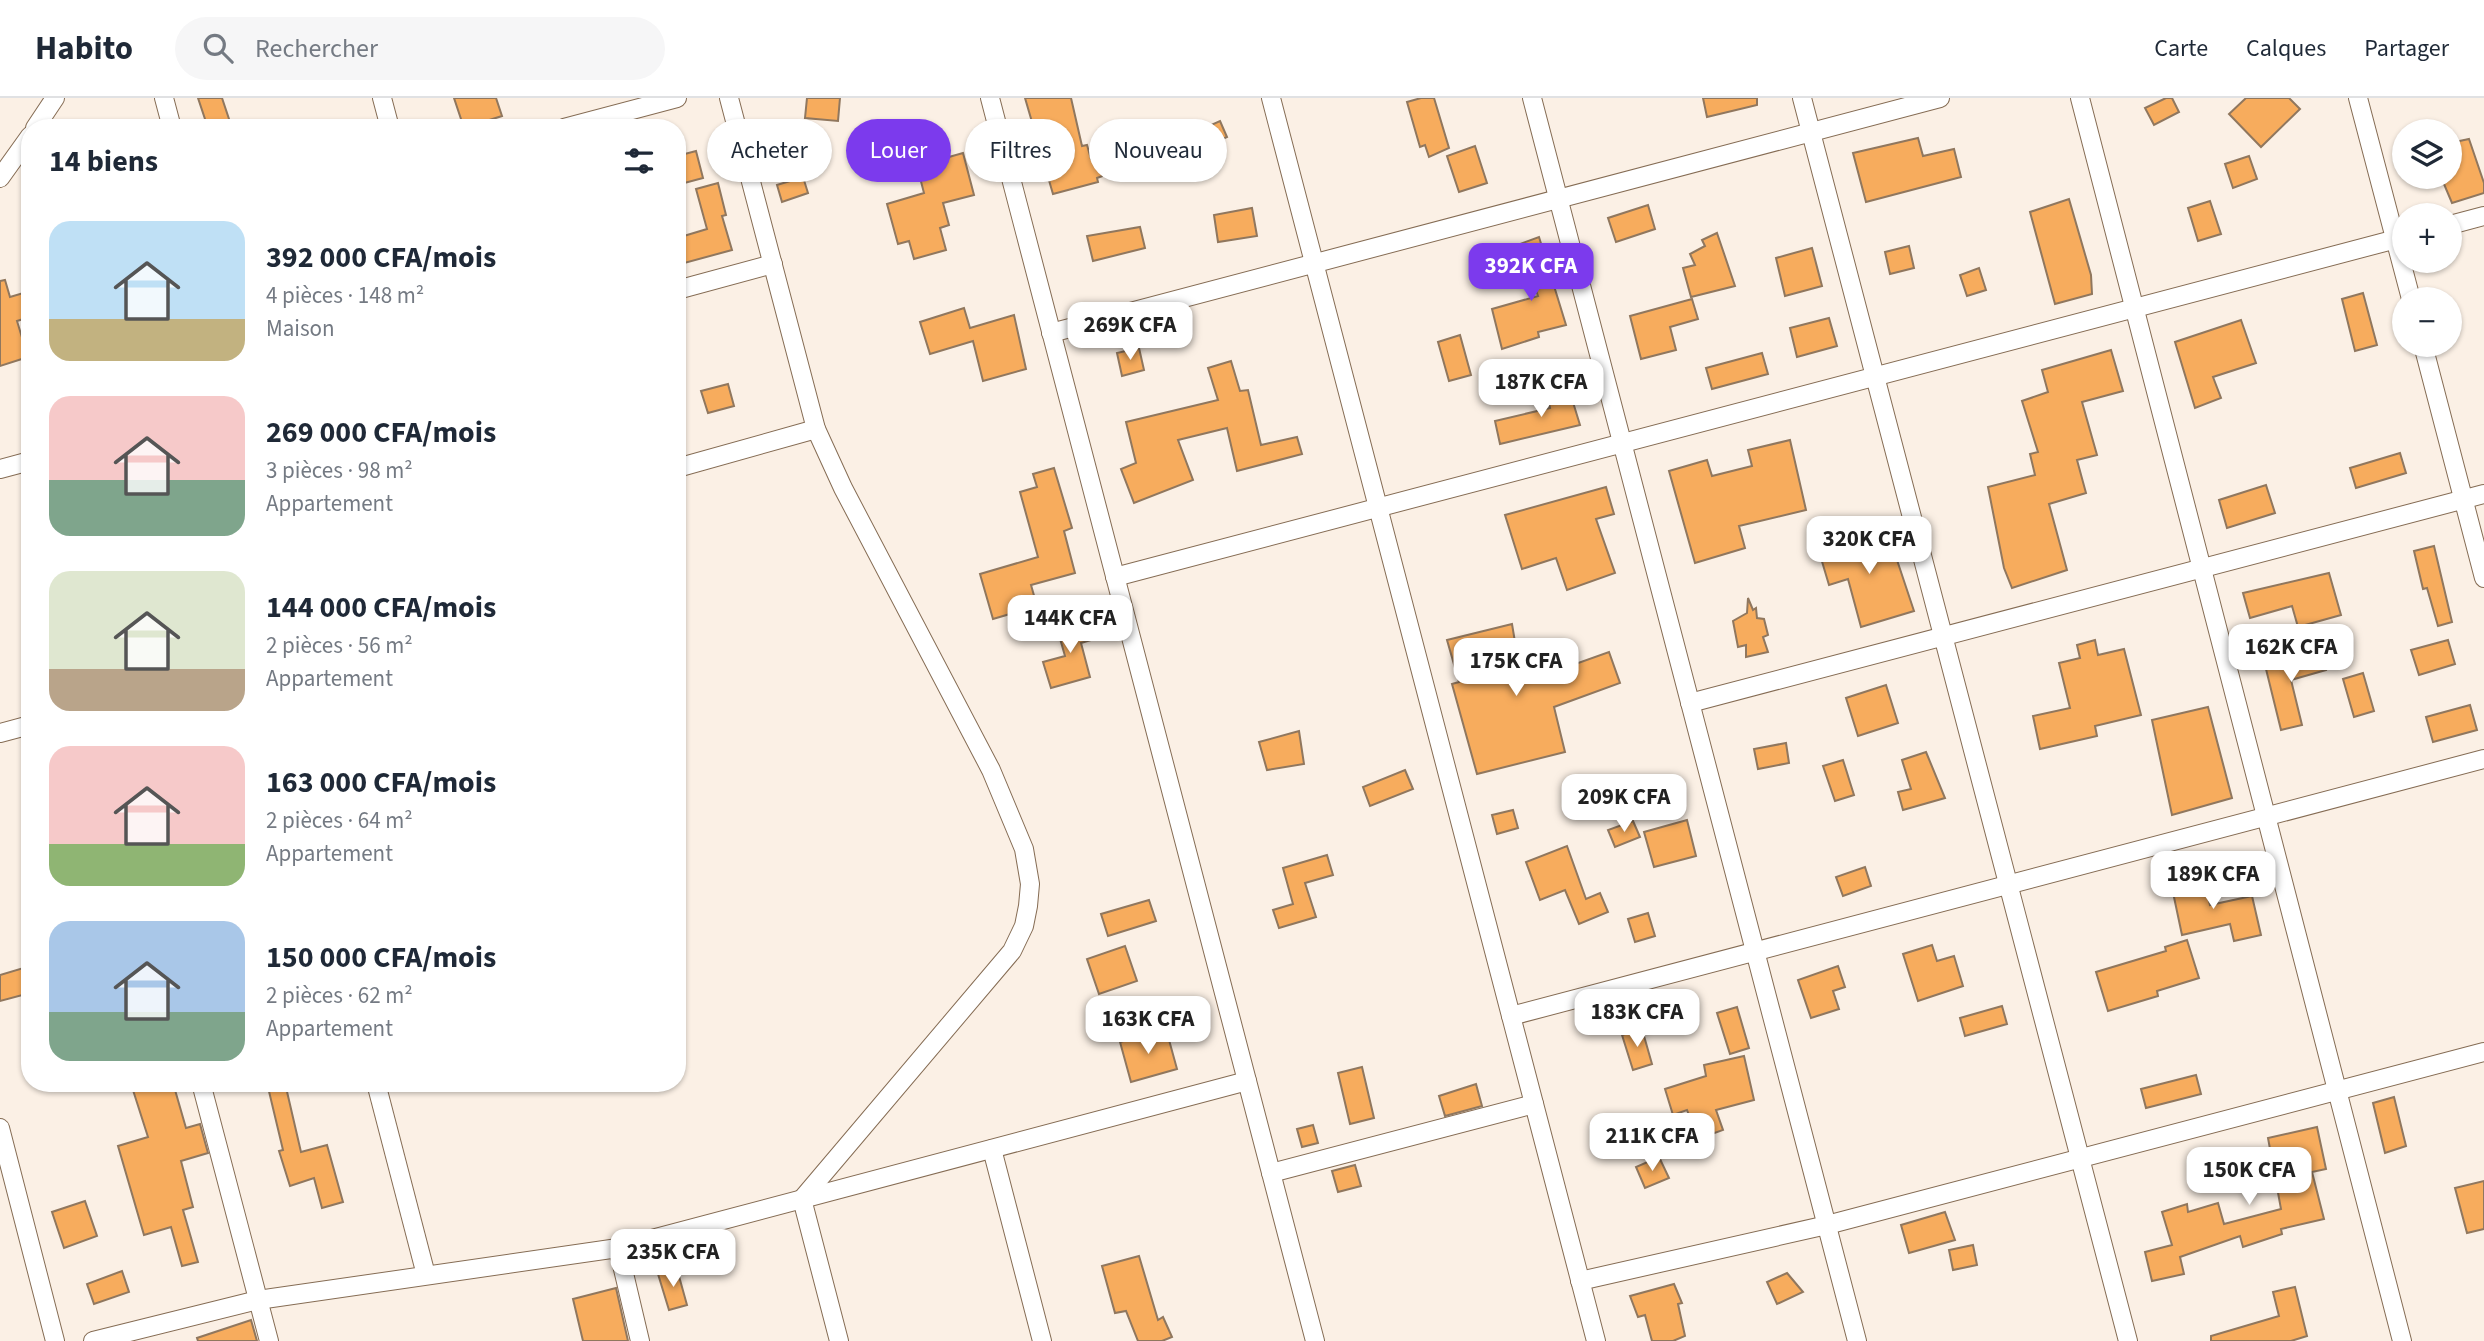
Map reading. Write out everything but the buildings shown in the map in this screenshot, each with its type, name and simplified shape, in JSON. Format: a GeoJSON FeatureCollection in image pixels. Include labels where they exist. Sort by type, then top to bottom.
{"type":"FeatureCollection","features":[{"type":"Feature","properties":{"kind":"street"},"geometry":{"type":"LineString","coordinates":[[42,119],[55,98]]}},
{"type":"Feature","properties":{"kind":"street"},"geometry":{"type":"LineString","coordinates":[[164,98],[170,119]]}},
{"type":"Feature","properties":{"kind":"street"},"geometry":{"type":"LineString","coordinates":[[382,98],[388,119]]}},
{"type":"Feature","properties":{"kind":"street"},"geometry":{"type":"LineString","coordinates":[[598,119],[677,98]]}},
{"type":"Feature","properties":{"kind":"street"},"geometry":{"type":"LineString","coordinates":[[729,98],[816,429],[843,488],[991,770],[1024,849],[1030,884],[1024,926],[1012,951],[802,1199]]}},
{"type":"Feature","properties":{"kind":"street"},"geometry":{"type":"LineString","coordinates":[[990,98],[1315,1341]]}},
{"type":"Feature","properties":{"kind":"street"},"geometry":{"type":"LineString","coordinates":[[1271,98],[1596,1341]]}},
{"type":"Feature","properties":{"kind":"street"},"geometry":{"type":"LineString","coordinates":[[1532,98],[1857,1341]]}},
{"type":"Feature","properties":{"kind":"street"},"geometry":{"type":"LineString","coordinates":[[1802,98],[2127,1341]]}},
{"type":"Feature","properties":{"kind":"street"},"geometry":{"type":"LineString","coordinates":[[1051,333],[1940,98]]}},
{"type":"Feature","properties":{"kind":"street"},"geometry":{"type":"LineString","coordinates":[[2080,98],[2402,1341]]}},
{"type":"Feature","properties":{"kind":"street"},"geometry":{"type":"LineString","coordinates":[[2358,98],[2392,211]]}},
{"type":"Feature","properties":{"kind":"street"},"geometry":{"type":"LineString","coordinates":[[0,178],[21,149]]}},
{"type":"Feature","properties":{"kind":"street"},"geometry":{"type":"LineString","coordinates":[[2462,221],[2484,215]]}},
{"type":"Feature","properties":{"kind":"street"},"geometry":{"type":"LineString","coordinates":[[1115,577],[2392,240]]}},
{"type":"Feature","properties":{"kind":"street"},"geometry":{"type":"LineString","coordinates":[[686,288],[772,264]]}},
{"type":"Feature","properties":{"kind":"street"},"geometry":{"type":"LineString","coordinates":[[2426,357],[2484,578]]}},
{"type":"Feature","properties":{"kind":"street"},"geometry":{"type":"LineString","coordinates":[[686,465],[816,429]]}},
{"type":"Feature","properties":{"kind":"street"},"geometry":{"type":"LineString","coordinates":[[0,468],[21,463]]}},
{"type":"Feature","properties":{"kind":"street"},"geometry":{"type":"LineString","coordinates":[[1690,704],[2484,494]]}},
{"type":"Feature","properties":{"kind":"street"},"geometry":{"type":"LineString","coordinates":[[0,733],[21,727]]}},
{"type":"Feature","properties":{"kind":"street"},"geometry":{"type":"LineString","coordinates":[[1511,1016],[2484,759]]}},
{"type":"Feature","properties":{"kind":"street"},"geometry":{"type":"LineString","coordinates":[[1580,1282],[1827,1225],[2484,1052]]}},
{"type":"Feature","properties":{"kind":"street"},"geometry":{"type":"LineString","coordinates":[[93,1341],[258,1300],[618,1248],[1247,1081]]}},
{"type":"Feature","properties":{"kind":"street"},"geometry":{"type":"LineString","coordinates":[[203,1092],[269,1341]]}},
{"type":"Feature","properties":{"kind":"street"},"geometry":{"type":"LineString","coordinates":[[378,1092],[426,1275]]}},
{"type":"Feature","properties":{"kind":"street"},"geometry":{"type":"LineString","coordinates":[[1271,1174],[1534,1104]]}},
{"type":"Feature","properties":{"kind":"street"},"geometry":{"type":"LineString","coordinates":[[0,1128],[8,1193],[55,1341]]}},
{"type":"Feature","properties":{"kind":"street"},"geometry":{"type":"LineString","coordinates":[[992,1149],[1042,1341]]}},
{"type":"Feature","properties":{"kind":"street"},"geometry":{"type":"LineString","coordinates":[[802,1199],[839,1341]]}},
{"type":"Feature","properties":{"kind":"street"},"geometry":{"type":"LineString","coordinates":[[618,1248],[640,1341]]}}]}
